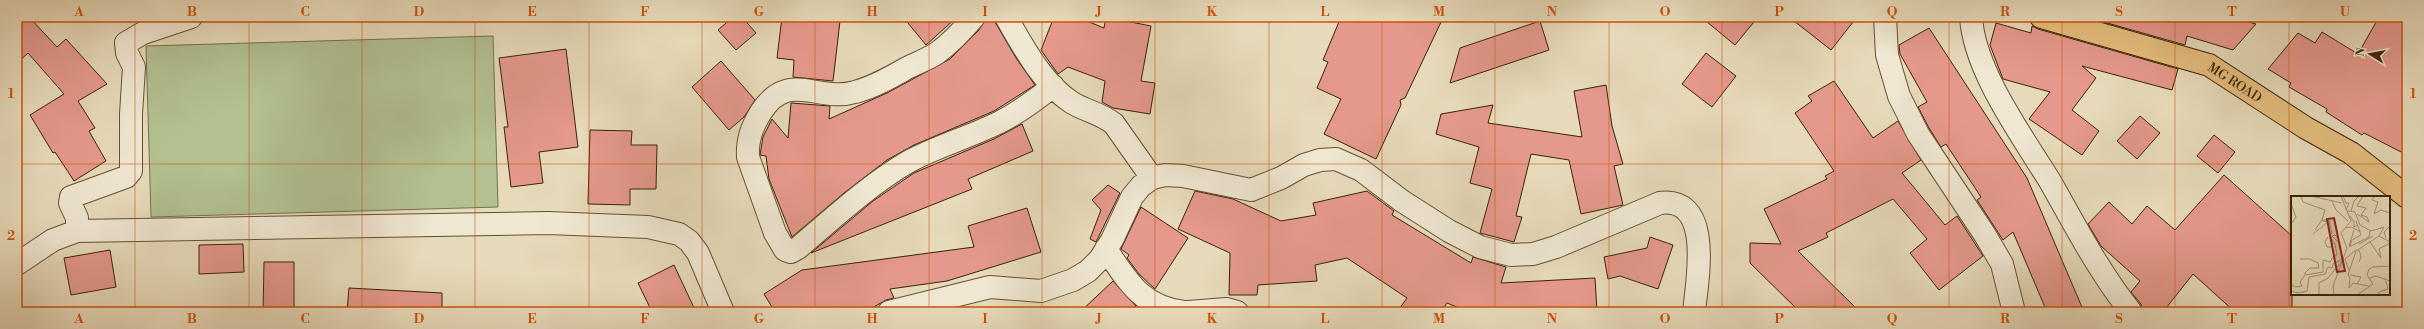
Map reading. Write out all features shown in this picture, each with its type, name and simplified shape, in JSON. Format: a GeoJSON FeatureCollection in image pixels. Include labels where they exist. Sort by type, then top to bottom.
{"type":"FeatureCollection","features":[{"type":"Feature","properties":{"kind":"main road","name":"MG ROAD"},"geometry":{"type":"LineString","coordinates":[[2041,17],[2209,65],[2306,128],[2351,153],[2407,197]]}},
{"type":"Feature","properties":{"kind":"street"},"geometry":{"type":"LineString","coordinates":[[77,230],[77,218],[70,203],[71,197],[126,177],[131,171],[131,114],[134,66],[126,54],[126,43],[139,34],[190,17]]}},
{"type":"Feature","properties":{"kind":"street"},"geometry":{"type":"LineString","coordinates":[[974,17],[937,53],[891,78],[859,91],[841,93],[797,89],[779,92],[771,99],[752,126],[748,145],[748,157],[775,233],[785,250],[791,252],[798,248],[843,210],[907,163],[934,149],[999,122],[1027,106],[1052,86]]}},
{"type":"Feature","properties":{"kind":"street"},"geometry":{"type":"LineString","coordinates":[[1006,17],[1052,86],[1071,102],[1107,118],[1114,124],[1152,178]]}},
{"type":"Feature","properties":{"kind":"street"},"geometry":{"type":"LineString","coordinates":[[1885,17],[1887,56],[1899,96],[1918,134],[2002,264],[2014,312]]}},
{"type":"Feature","properties":{"kind":"street"},"geometry":{"type":"LineString","coordinates":[[1971,17],[1971,30],[1977,49],[1994,88],[2090,252],[2115,291],[2131,312]]}},
{"type":"Feature","properties":{"kind":"street"},"geometry":{"type":"LineString","coordinates":[[889,312],[990,287],[1041,291],[1073,280],[1088,271],[1100,259],[1132,197],[1152,178],[1165,175],[1182,176],[1251,190],[1281,178],[1304,165],[1320,160],[1336,159],[1361,170],[1402,201],[1449,231],[1480,247],[1511,255],[1534,254],[1556,248],[1638,211],[1667,202],[1688,212],[1694,218],[1697,228],[1698,275],[1694,312]]}},
{"type":"Feature","properties":{"kind":"street"},"geometry":{"type":"LineString","coordinates":[[17,264],[53,240],[77,230],[548,223],[648,227],[679,234],[689,241],[698,253],[724,312]]}},
{"type":"Feature","properties":{"kind":"street"},"geometry":{"type":"LineString","coordinates":[[1106,249],[1136,290],[1150,302],[1168,310],[1184,312]]}},
{"type":"Feature","properties":{"kind":"street"},"geometry":{"type":"LineString","coordinates":[[1188,312],[1227,309],[1238,312]]}},
{"type":"Feature","properties":{"kind":"green space"},"geometry":{"type":"Polygon","coordinates":[[[493,36],[498,207],[151,217],[146,46],[493,36]]]}},
{"type":"Feature","properties":{"kind":"building"},"geometry":{"type":"Polygon","coordinates":[[[17,17],[29,17],[57,47],[66,39],[107,84],[78,101],[95,128],[89,131],[106,161],[74,181],[55,152],[53,153],[30,115],[64,94],[28,53],[17,63],[17,17]]]}},
{"type":"Feature","properties":{"kind":"building"},"geometry":{"type":"Polygon","coordinates":[[[733,17],[742,17],[756,33],[736,50],[718,30],[733,17]]]}},
{"type":"Feature","properties":{"kind":"building"},"geometry":{"type":"Polygon","coordinates":[[[782,17],[840,21],[833,81],[793,77],[794,60],[777,58],[782,17]]]}},
{"type":"Feature","properties":{"kind":"building"},"geometry":{"type":"Polygon","coordinates":[[[903,17],[957,17],[926,45],[903,17]]]}},
{"type":"Feature","properties":{"kind":"building"},"geometry":{"type":"Polygon","coordinates":[[[986,17],[991,17],[995,22],[1016,58],[1035,85],[994,111],[914,145],[887,160],[844,193],[792,237],[769,179],[766,156],[760,155],[763,137],[772,119],[788,138],[791,103],[830,106],[829,119],[887,93],[950,59],[979,30],[986,17]]]}},
{"type":"Feature","properties":{"kind":"building"},"geometry":{"type":"Polygon","coordinates":[[[1054,17],[1077,17],[1104,28],[1106,17],[1151,26],[1141,81],[1155,83],[1150,114],[1113,108],[1102,102],[1105,81],[1068,67],[1058,74],[1041,50],[1054,17]]]}},
{"type":"Feature","properties":{"kind":"building"},"geometry":{"type":"Polygon","coordinates":[[[1341,17],[1442,20],[1405,98],[1400,100],[1401,105],[1376,159],[1324,134],[1341,99],[1317,88],[1328,62],[1323,60],[1341,17]]]}},
{"type":"Feature","properties":{"kind":"building"},"geometry":{"type":"Polygon","coordinates":[[[1701,17],[1758,17],[1735,45],[1701,17]]]}},
{"type":"Feature","properties":{"kind":"building"},"geometry":{"type":"Polygon","coordinates":[[[1789,17],[1857,17],[1831,50],[1789,17]]]}},
{"type":"Feature","properties":{"kind":"building"},"geometry":{"type":"Polygon","coordinates":[[[2086,17],[2231,17],[2256,24],[2233,50],[2187,36],[2185,45],[2086,17]]]}},
{"type":"Feature","properties":{"kind":"building"},"geometry":{"type":"Polygon","coordinates":[[[2379,17],[2407,17],[2407,155],[2364,133],[2362,135],[2326,112],[2327,109],[2289,87],[2291,83],[2268,69],[2298,33],[2315,43],[2322,32],[2358,54],[2379,17]]]}},
{"type":"Feature","properties":{"kind":"building"},"geometry":{"type":"Polygon","coordinates":[[[1540,21],[1549,50],[1450,83],[1460,48],[1540,21]]]}},
{"type":"Feature","properties":{"kind":"building"},"geometry":{"type":"Polygon","coordinates":[[[1996,23],[2031,33],[2032,26],[2178,69],[2172,90],[2082,66],[2096,78],[2072,110],[2099,131],[2082,155],[2029,119],[2050,92],[2003,79],[1990,45],[1996,23]]]}},
{"type":"Feature","properties":{"kind":"building"},"geometry":{"type":"Polygon","coordinates":[[[1929,28],[2027,178],[2084,312],[2047,312],[2013,232],[2003,240],[1977,200],[1981,197],[1946,144],[1941,147],[1929,128],[1918,107],[1927,102],[1900,54],[1899,45],[1929,28]]]}},
{"type":"Feature","properties":{"kind":"building"},"geometry":{"type":"Polygon","coordinates":[[[566,49],[578,147],[539,152],[543,183],[511,187],[504,127],[508,127],[499,58],[566,49]]]}},
{"type":"Feature","properties":{"kind":"building"},"geometry":{"type":"Polygon","coordinates":[[[1706,53],[1736,76],[1712,107],[1682,84],[1706,53]]]}},
{"type":"Feature","properties":{"kind":"building"},"geometry":{"type":"Polygon","coordinates":[[[721,61],[755,100],[744,117],[729,130],[692,87],[721,61]]]}},
{"type":"Feature","properties":{"kind":"building"},"geometry":{"type":"Polygon","coordinates":[[[1834,81],[1873,138],[1898,121],[1921,160],[1902,173],[1945,225],[1957,216],[1983,256],[1939,290],[1910,253],[1927,239],[1893,199],[1826,233],[1828,237],[1798,251],[1860,312],[1800,312],[1750,263],[1750,243],[1781,244],[1764,209],[1827,179],[1825,176],[1834,171],[1795,113],[1812,101],[1808,96],[1834,81]]]}},
{"type":"Feature","properties":{"kind":"building"},"geometry":{"type":"Polygon","coordinates":[[[1606,85],[1612,126],[1623,164],[1614,166],[1623,205],[1581,214],[1569,160],[1531,154],[1516,216],[1522,217],[1514,242],[1480,233],[1492,189],[1470,183],[1479,147],[1436,134],[1441,114],[1493,105],[1488,123],[1582,137],[1574,91],[1606,85]]]}},
{"type":"Feature","properties":{"kind":"building"},"geometry":{"type":"Polygon","coordinates":[[[2140,116],[2160,133],[2137,159],[2117,141],[2140,116]]]}},
{"type":"Feature","properties":{"kind":"building"},"geometry":{"type":"Polygon","coordinates":[[[1022,124],[1033,151],[968,179],[972,189],[811,253],[873,201],[914,173],[994,139],[1022,124]]]}},
{"type":"Feature","properties":{"kind":"building"},"geometry":{"type":"Polygon","coordinates":[[[590,130],[632,131],[631,145],[657,145],[656,189],[630,189],[630,205],[588,204],[590,130]]]}},
{"type":"Feature","properties":{"kind":"building"},"geometry":{"type":"Polygon","coordinates":[[[2214,135],[2235,152],[2218,173],[2197,156],[2214,135]]]}},
{"type":"Feature","properties":{"kind":"building"},"geometry":{"type":"Polygon","coordinates":[[[2224,175],[2291,235],[2292,312],[2235,312],[2193,274],[2163,312],[2143,312],[2141,304],[2131,292],[2140,281],[2101,246],[2088,224],[2109,202],[2132,224],[2147,206],[2175,230],[2224,175]]]}},
{"type":"Feature","properties":{"kind":"building"},"geometry":{"type":"Polygon","coordinates":[[[1108,185],[1120,193],[1096,242],[1090,239],[1101,210],[1092,200],[1108,185]]]}},
{"type":"Feature","properties":{"kind":"building"},"geometry":{"type":"Polygon","coordinates":[[[1195,191],[1233,199],[1281,221],[1316,215],[1313,203],[1367,191],[1394,211],[1392,215],[1471,263],[1473,257],[1506,267],[1501,283],[1595,278],[1597,312],[1469,312],[1447,303],[1441,312],[1397,312],[1407,298],[1347,258],[1315,265],[1317,281],[1258,285],[1257,295],[1229,295],[1230,253],[1178,229],[1195,191]]]}},
{"type":"Feature","properties":{"kind":"building"},"geometry":{"type":"Polygon","coordinates":[[[1141,207],[1188,238],[1155,289],[1139,274],[1127,258],[1129,255],[1121,249],[1141,207]]]}},
{"type":"Feature","properties":{"kind":"building"},"geometry":{"type":"Polygon","coordinates":[[[1027,208],[1041,252],[947,281],[890,289],[894,298],[886,300],[865,312],[775,312],[764,294],[802,270],[974,247],[968,226],[1027,208]]]}},
{"type":"Feature","properties":{"kind":"building"},"geometry":{"type":"Polygon","coordinates":[[[1650,237],[1673,245],[1658,289],[1620,276],[1608,279],[1604,257],[1647,248],[1650,237]]]}},
{"type":"Feature","properties":{"kind":"building"},"geometry":{"type":"Polygon","coordinates":[[[243,244],[244,272],[199,274],[199,245],[243,244]]]}},
{"type":"Feature","properties":{"kind":"building"},"geometry":{"type":"Polygon","coordinates":[[[110,250],[116,287],[71,295],[64,258],[110,250]]]}},
{"type":"Feature","properties":{"kind":"building"},"geometry":{"type":"Polygon","coordinates":[[[264,262],[294,262],[294,312],[263,312],[264,262]]]}},
{"type":"Feature","properties":{"kind":"building"},"geometry":{"type":"Polygon","coordinates":[[[674,265],[696,312],[652,312],[638,283],[674,265]]]}},
{"type":"Feature","properties":{"kind":"building"},"geometry":{"type":"Polygon","coordinates":[[[1113,281],[1136,306],[1130,312],[1080,312],[1113,281]]]}},
{"type":"Feature","properties":{"kind":"building"},"geometry":{"type":"Polygon","coordinates":[[[349,288],[442,293],[442,312],[347,312],[349,288]]]}}]}
